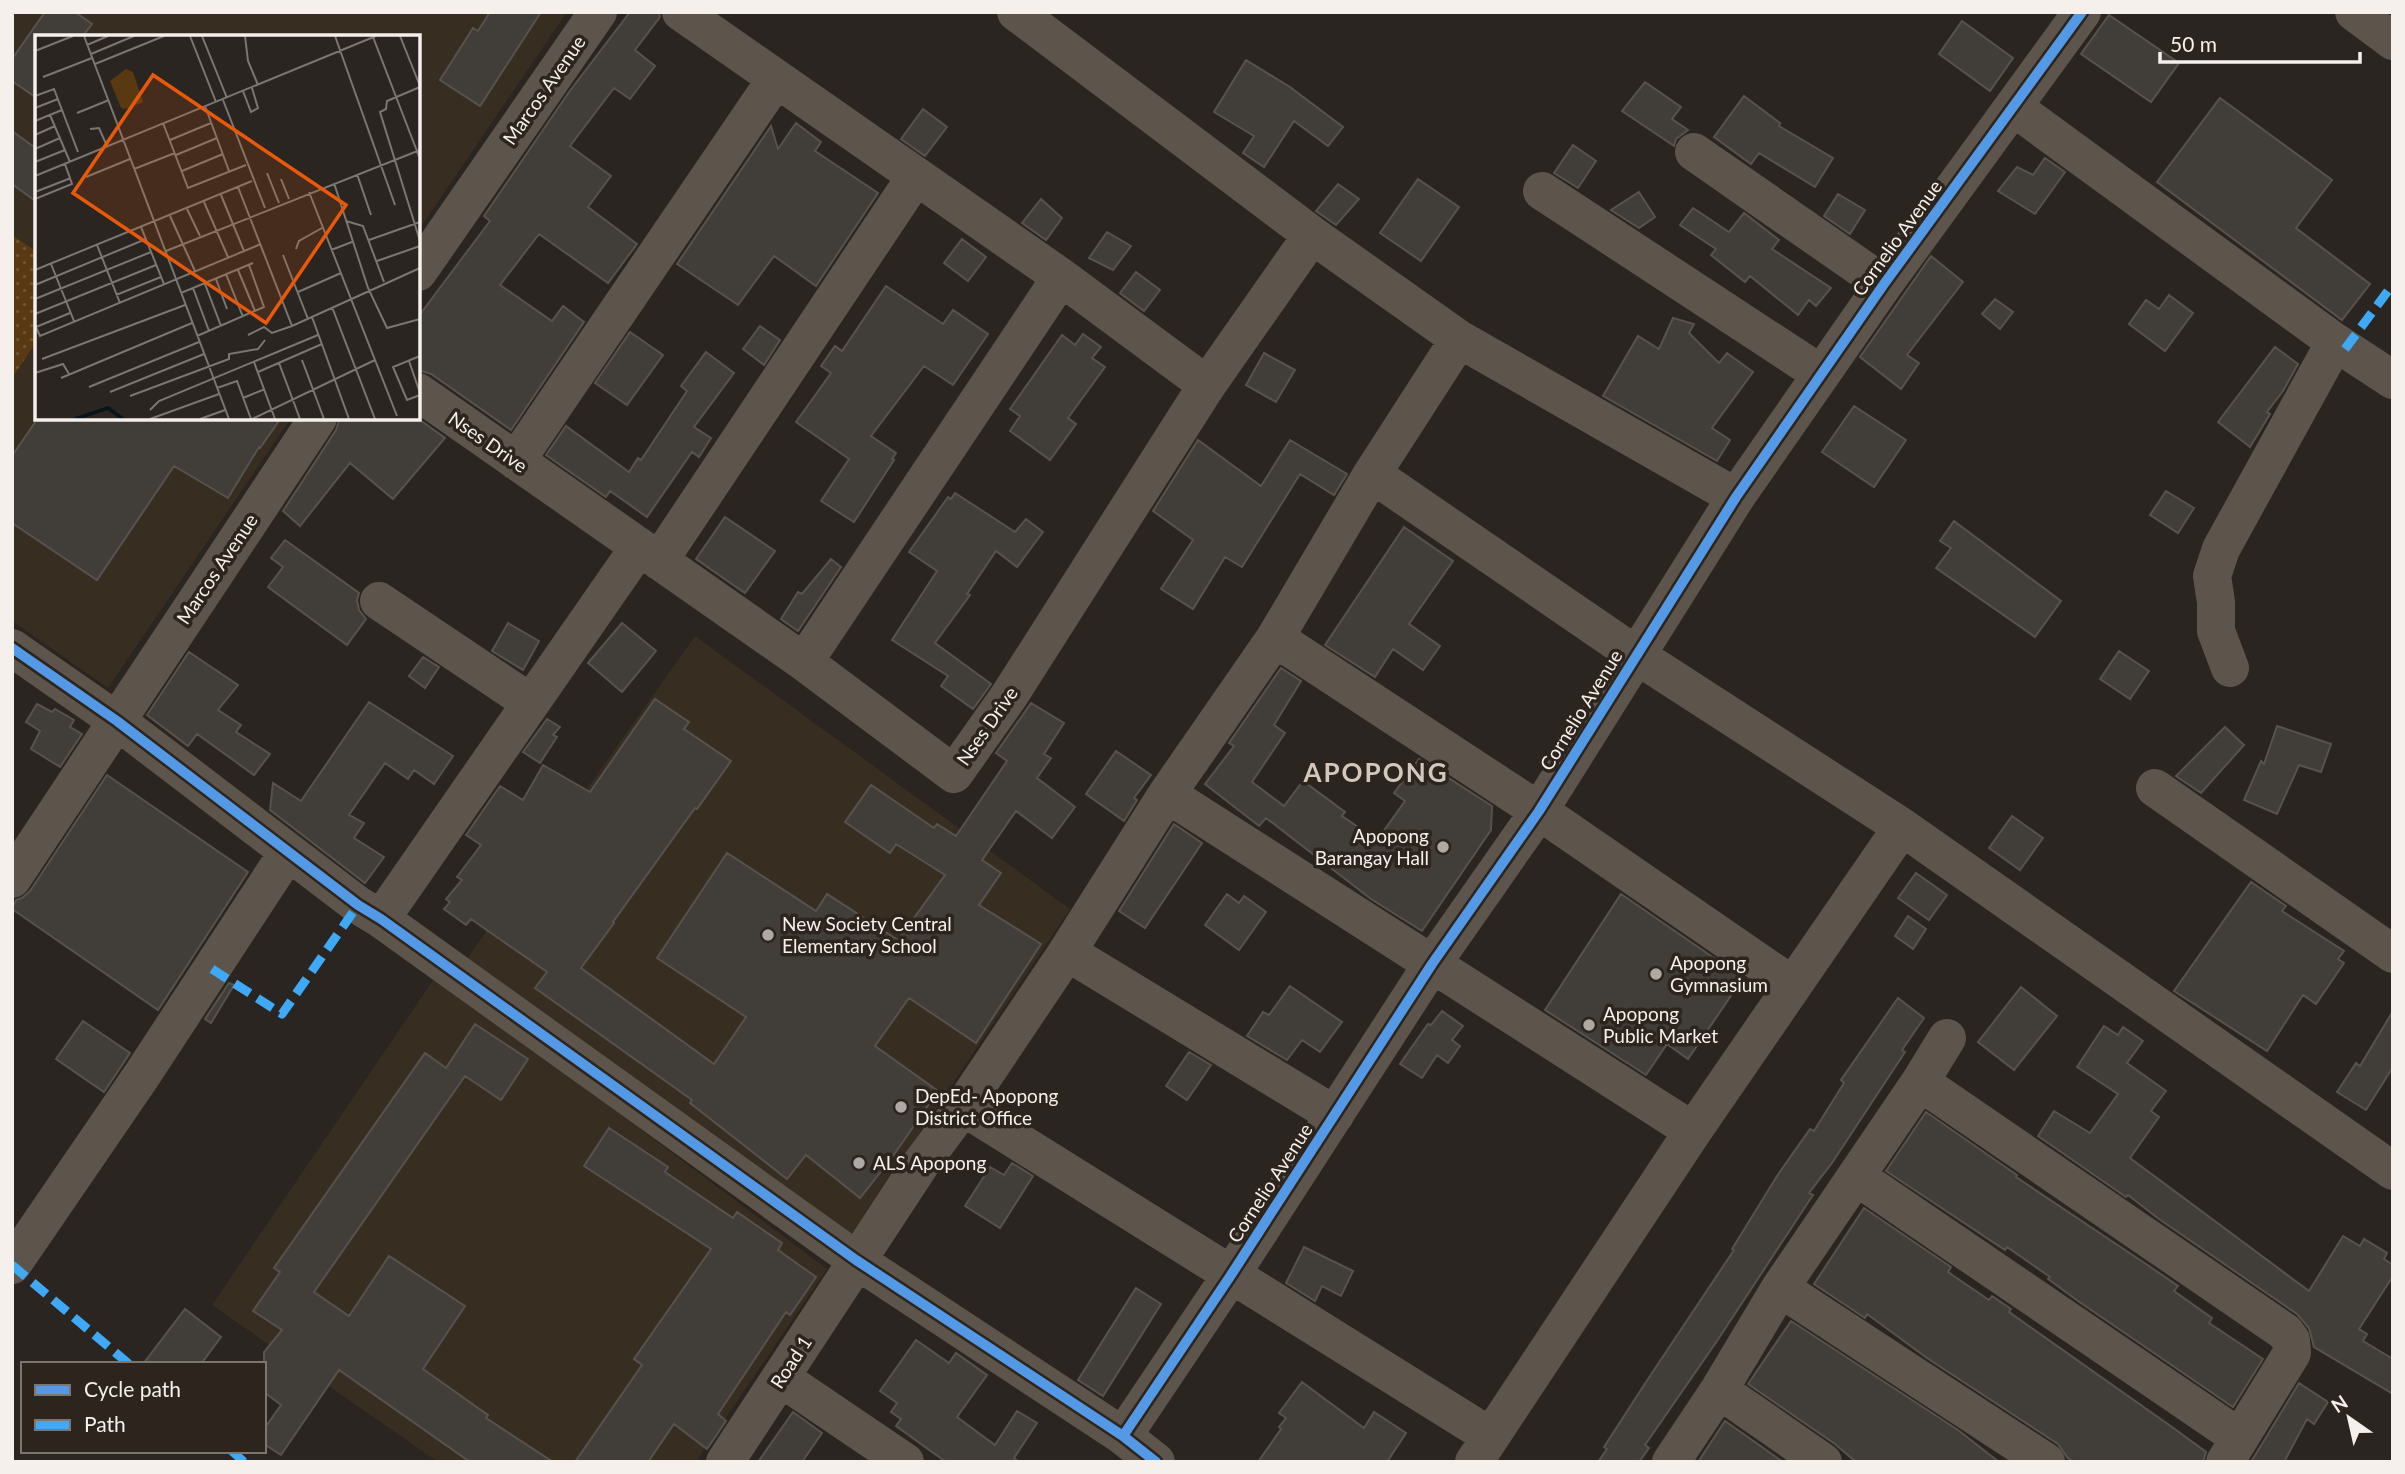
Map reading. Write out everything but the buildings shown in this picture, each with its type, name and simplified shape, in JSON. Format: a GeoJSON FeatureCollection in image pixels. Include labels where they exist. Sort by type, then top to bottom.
{"type":"FeatureCollection","features":[{"type":"Feature","properties":{"kind":"street","name":"Marcos Avenue"},"geometry":{"type":"LineString","coordinates":[[420,269],[598,12]]}},
{"type":"Feature","properties":{"kind":"street"},"geometry":{"type":"LineString","coordinates":[[681,12],[1061,277],[1207,385]]}},
{"type":"Feature","properties":{"kind":"street"},"geometry":{"type":"LineString","coordinates":[[1016,12],[1312,235],[1459,339],[1736,497]]}},
{"type":"Feature","properties":{"kind":"street","name":"Cornelio Avenue"},"geometry":{"type":"LineString","coordinates":[[1123,1436],[1231,1275],[1432,964],[1539,811],[1736,497],[1884,284],[2082,12]]}},
{"type":"Feature","properties":{"kind":"street"},"geometry":{"type":"LineString","coordinates":[[2354,12],[2393,41]]}},
{"type":"Feature","properties":{"kind":"street"},"geometry":{"type":"LineString","coordinates":[[516,461],[776,79]]}},
{"type":"Feature","properties":{"kind":"street"},"geometry":{"type":"LineString","coordinates":[[2013,107],[2334,342],[2393,380]]}},
{"type":"Feature","properties":{"kind":"street"},"geometry":{"type":"LineString","coordinates":[[1694,152],[1884,284]]}},
{"type":"Feature","properties":{"kind":"street"},"geometry":{"type":"LineString","coordinates":[[381,919],[530,703],[649,554],[916,176]]}},
{"type":"Feature","properties":{"kind":"street"},"geometry":{"type":"LineString","coordinates":[[1542,191],[1821,374]]}},
{"type":"Feature","properties":{"kind":"street","name":"Nses Drive"},"geometry":{"type":"LineString","coordinates":[[420,393],[804,662],[954,774],[1009,695],[1207,385],[1312,235]]}},
{"type":"Feature","properties":{"kind":"street"},"geometry":{"type":"LineString","coordinates":[[804,662],[1061,277]]}},
{"type":"Feature","properties":{"kind":"street","name":"Road 1"},"geometry":{"type":"LineString","coordinates":[[725,1462],[920,1165],[1067,953],[1167,794],[1275,638],[1372,474],[1459,339]]}},
{"type":"Feature","properties":{"kind":"street"},"geometry":{"type":"LineString","coordinates":[[2230,668],[2216,631],[2216,602],[2212,576],[2221,549],[2334,342]]}},
{"type":"Feature","properties":{"kind":"street","name":"Marcos Avenue"},"geometry":{"type":"LineString","coordinates":[[13,876],[317,420]]}},
{"type":"Feature","properties":{"kind":"street"},"geometry":{"type":"LineString","coordinates":[[1372,474],[1636,656],[1902,827],[2393,1171]]}},
{"type":"Feature","properties":{"kind":"street"},"geometry":{"type":"LineString","coordinates":[[379,601],[530,703]]}},
{"type":"Feature","properties":{"kind":"street"},"geometry":{"type":"LineString","coordinates":[[1275,638],[1539,811],[1792,985]]}},
{"type":"Feature","properties":{"kind":"street"},"geometry":{"type":"LineString","coordinates":[[12,648],[117,721],[358,905],[856,1261],[1123,1436],[1156,1462]]}},
{"type":"Feature","properties":{"kind":"street"},"geometry":{"type":"LineString","coordinates":[[2155,788],[2393,954]]}},
{"type":"Feature","properties":{"kind":"street"},"geometry":{"type":"LineString","coordinates":[[1167,794],[1693,1131]]}},
{"type":"Feature","properties":{"kind":"street"},"geometry":{"type":"LineString","coordinates":[[962,1107],[1231,1275],[1482,1449],[1693,1131],[1902,827]]}},
{"type":"Feature","properties":{"kind":"street"},"geometry":{"type":"LineString","coordinates":[[12,1265],[142,1075],[288,852]]}},
{"type":"Feature","properties":{"kind":"street"},"geometry":{"type":"LineString","coordinates":[[1067,953],[1335,1115]]}},
{"type":"Feature","properties":{"kind":"street"},"geometry":{"type":"LineString","coordinates":[[1671,1462],[1719,1390],[1780,1288],[1857,1177],[1947,1038]]}},
{"type":"Feature","properties":{"kind":"street"},"geometry":{"type":"LineString","coordinates":[[1857,1177],[2233,1450],[2292,1353],[2291,1340],[2285,1332],[1920,1082]]}},
{"type":"Feature","properties":{"kind":"street"},"geometry":{"type":"LineString","coordinates":[[1780,1288],[2046,1462]]}},
{"type":"Feature","properties":{"kind":"street"},"geometry":{"type":"LineString","coordinates":[[781,1378],[893,1458]]}},
{"type":"Feature","properties":{"kind":"street"},"geometry":{"type":"LineString","coordinates":[[1719,1390],[1823,1462]]}},
{"type":"Feature","properties":{"kind":"shaded area"},"geometry":{"type":"Polygon","coordinates":[[[12,12],[567,12],[420,228],[420,35],[35,35],[35,420],[290,420],[108,688],[12,621],[12,12]]]}},
{"type":"Feature","properties":{"kind":"shaded area"},"geometry":{"type":"Polygon","coordinates":[[[12,235],[35,251],[35,344],[12,378],[12,235]]]}},
{"type":"Feature","properties":{"kind":"shaded area","name":"New Society Central Elementary School"},"geometry":{"type":"Polygon","coordinates":[[[695,636],[1070,909],[851,1235],[466,960],[695,636]]]}},
{"type":"Feature","properties":{"kind":"shaded area"},"geometry":{"type":"Polygon","coordinates":[[[436,976],[827,1269],[696,1462],[438,1462],[212,1305],[436,976]]]}},
{"type":"Feature","properties":{"kind":"marked path"},"geometry":{"type":"LineString","coordinates":[[2345,349],[2393,284]]}},
{"type":"Feature","properties":{"kind":"marked path"},"geometry":{"type":"LineString","coordinates":[[212,969],[282,1014],[358,905]]}},
{"type":"Feature","properties":{"kind":"marked path"},"geometry":{"type":"LineString","coordinates":[[12,1265],[127,1362]]}},
{"type":"Feature","properties":{"kind":"marked path"},"geometry":{"type":"LineString","coordinates":[[234,1453],[244,1462]]}},
{"type":"Feature","properties":{"kind":"cycle path"},"geometry":{"type":"LineString","coordinates":[[1123,1436],[1231,1275],[1432,964],[1539,811],[1736,497],[1884,284],[2082,12]]}},
{"type":"Feature","properties":{"kind":"cycle path"},"geometry":{"type":"LineString","coordinates":[[12,648],[117,721],[358,905],[856,1260],[1123,1436],[1156,1462]]}},
{"type":"Feature","properties":{"kind":"place","name":"Apopong Barangay Hall"},"geometry":{"type":"Point","coordinates":[1443,847]}},
{"type":"Feature","properties":{"kind":"place","name":"New Society Central Elementary School"},"geometry":{"type":"Point","coordinates":[768,935]}},
{"type":"Feature","properties":{"kind":"place","name":"Apopong Gymnasium"},"geometry":{"type":"Point","coordinates":[1656,974]}},
{"type":"Feature","properties":{"kind":"place","name":"Apopong Public Market"},"geometry":{"type":"Point","coordinates":[1589,1025]}},
{"type":"Feature","properties":{"kind":"place","name":"DepEd- Apopong District Office"},"geometry":{"type":"Point","coordinates":[901,1107]}},
{"type":"Feature","properties":{"kind":"place","name":"ALS Apopong"},"geometry":{"type":"Point","coordinates":[859,1163]}},
{"type":"Feature","properties":{"kind":"district","name":"APOPONG"},"geometry":{"type":"Point","coordinates":[1376,773]}}]}
